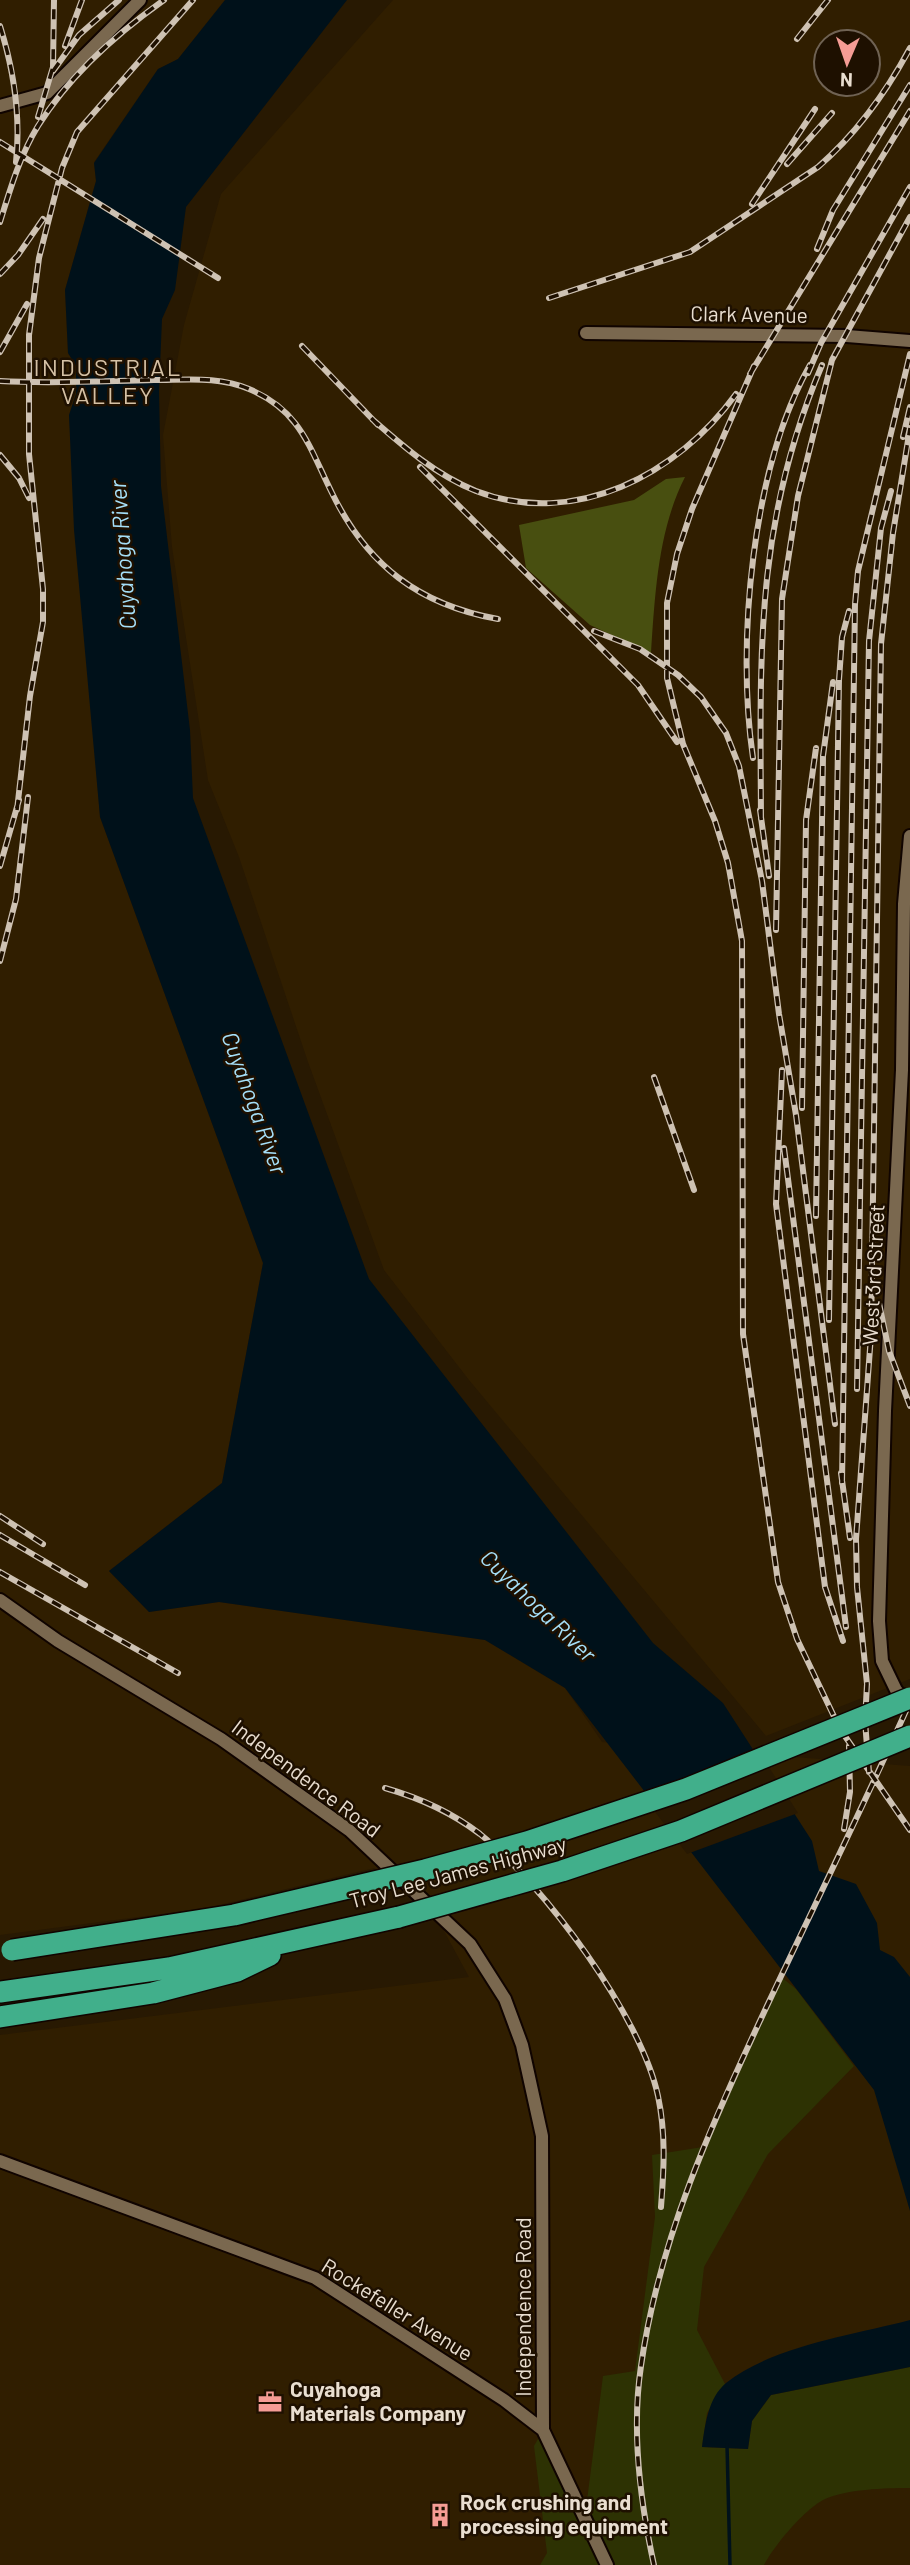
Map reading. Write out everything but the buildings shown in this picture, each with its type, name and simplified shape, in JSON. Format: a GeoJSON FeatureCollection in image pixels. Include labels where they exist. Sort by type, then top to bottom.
{"type":"FeatureCollection","features":[{"type":"Feature","properties":{"kind":"highway","name":"Troy Lee James Highway"},"geometry":{"type":"LineString","coordinates":[[4,1951],[234,1915],[337,1892],[527,1842],[686,1789],[910,1698]]}},
{"type":"Feature","properties":{"kind":"highway","name":"Troy Lee James Highway"},"geometry":{"type":"LineString","coordinates":[[0,1992],[169,1968],[298,1942],[457,1902],[681,1831],[910,1736]]}},
{"type":"Feature","properties":{"kind":"highway"},"geometry":{"type":"LineString","coordinates":[[1,2017],[127,1997],[191,1983],[237,1971],[298,1942]]}},
{"type":"Feature","properties":{"kind":"street"},"geometry":{"type":"LineString","coordinates":[[0,106],[47,93],[140,0]]}},
{"type":"Feature","properties":{"kind":"street","name":"Clark Avenue"},"geometry":{"type":"LineString","coordinates":[[586,333],[847,335],[910,341]]}},
{"type":"Feature","properties":{"kind":"street","name":"West 3rd Street"},"geometry":{"type":"LineString","coordinates":[[910,836],[904,904],[902,1070],[885,1411],[879,1628],[882,1661],[896,1690],[910,1707]]}},
{"type":"Feature","properties":{"kind":"street","name":"Independence Road"},"geometry":{"type":"LineString","coordinates":[[0,1600],[58,1641],[221,1739],[349,1830],[470,1944],[505,1999],[536,2095],[542,2136],[543,2430]]}},
{"type":"Feature","properties":{"kind":"street","name":"Rockefeller Avenue"},"geometry":{"type":"LineString","coordinates":[[0,2161],[315,2278],[504,2400],[543,2430],[607,2565]]}},
{"type":"Feature","properties":{"kind":"shaded area"},"geometry":{"type":"Polygon","coordinates":[[[0,0],[225,0],[178,59],[158,69],[94,162],[96,181],[65,290],[68,353],[76,365],[76,394],[69,415],[100,817],[263,1263],[222,1483],[109,1571],[149,1612],[219,1602],[485,1640],[565,1688],[602,1742],[910,1766],[910,2565],[0,2565],[0,2035],[469,1977],[438,1920],[374,1868],[207,1908],[0,1935],[0,0]]]}},
{"type":"Feature","properties":{"kind":"shaded area"},"geometry":{"type":"Polygon","coordinates":[[[393,0],[910,0],[910,1679],[766,1736],[469,1380],[384,1270],[308,1062],[239,857],[208,780],[172,547],[163,435],[184,325],[221,194],[393,0]]]}},
{"type":"Feature","properties":{"kind":"green space"},"geometry":{"type":"Polygon","coordinates":[[[685,477],[663,540],[656,585],[651,653],[590,625],[526,568],[519,525],[634,500],[666,479],[685,477]]]}},
{"type":"Feature","properties":{"kind":"green space"},"geometry":{"type":"Polygon","coordinates":[[[781,1977],[796,1989],[854,2066],[768,2154],[704,2267],[697,2330],[725,2384],[707,2413],[702,2447],[748,2449],[752,2421],[771,2395],[910,2367],[910,2488],[854,2491],[823,2500],[790,2530],[764,2565],[540,2565],[547,2553],[534,2446],[543,2430],[585,2516],[603,2376],[635,2371],[655,2217],[652,2155],[703,2147],[781,1977]]]}},
{"type":"Feature","properties":{"kind":"water","name":"Cuyahoga River"},"geometry":{"type":"Polygon","coordinates":[[[225,0],[347,0],[186,207],[175,290],[162,319],[159,391],[161,486],[190,730],[193,798],[369,1279],[653,1643],[723,1703],[812,1841],[819,1871],[856,1884],[877,1923],[880,1950],[894,1957],[910,1977],[910,2211],[874,2090],[565,1688],[485,1640],[219,1602],[149,1612],[109,1571],[222,1483],[263,1263],[100,817],[74,530],[69,415],[76,394],[76,366],[68,353],[65,290],[96,181],[94,163],[158,69],[178,59],[225,0]]]}},
{"type":"Feature","properties":{"kind":"water"},"geometry":{"type":"Polygon","coordinates":[[[910,2320],[910,2367],[771,2395],[752,2421],[748,2449],[702,2447],[708,2412],[715,2396],[726,2383],[745,2370],[814,2343],[910,2320]]]}},
{"type":"Feature","properties":{"kind":"pier"},"geometry":{"type":"Polygon","coordinates":[[[760,1753],[798,1813],[687,1854],[643,1796],[760,1753]]]}},
{"type":"Feature","properties":{"kind":"waterway"},"geometry":{"type":"LineString","coordinates":[[727,2445],[730,2565]]}},
{"type":"Feature","properties":{"kind":"railway"},"geometry":{"type":"LineString","coordinates":[[38,117],[53,67],[54,0]]}},
{"type":"Feature","properties":{"kind":"railway"},"geometry":{"type":"LineString","coordinates":[[65,46],[82,0]]}},
{"type":"Feature","properties":{"kind":"railway"},"geometry":{"type":"LineString","coordinates":[[53,71],[79,35],[119,0]]}},
{"type":"Feature","properties":{"kind":"railway"},"geometry":{"type":"LineString","coordinates":[[0,222],[26,149],[50,108],[95,57],[128,27],[164,0]]}},
{"type":"Feature","properties":{"kind":"railway"},"geometry":{"type":"LineString","coordinates":[[17,810],[30,696],[43,622],[43,589],[29,454],[29,335],[39,258],[62,168],[77,132],[193,0]]}},
{"type":"Feature","properties":{"kind":"railway"},"geometry":{"type":"LineString","coordinates":[[797,39],[828,0]]}},
{"type":"Feature","properties":{"kind":"railway"},"geometry":{"type":"LineString","coordinates":[[0,26],[15,93],[18,127],[16,162]]}},
{"type":"Feature","properties":{"kind":"railway"},"geometry":{"type":"LineString","coordinates":[[549,298],[690,252],[818,167],[845,141],[869,112],[910,48]]}},
{"type":"Feature","properties":{"kind":"railway"},"geometry":{"type":"LineString","coordinates":[[817,249],[833,210],[910,85]]}},
{"type":"Feature","properties":{"kind":"railway"},"geometry":{"type":"LineString","coordinates":[[752,204],[815,109]]}},
{"type":"Feature","properties":{"kind":"railway"},"geometry":{"type":"LineString","coordinates":[[750,374],[910,111]]}},
{"type":"Feature","properties":{"kind":"railway"},"geometry":{"type":"LineString","coordinates":[[787,164],[832,113]]}},
{"type":"Feature","properties":{"kind":"railway"},"geometry":{"type":"LineString","coordinates":[[0,142],[218,278]]}},
{"type":"Feature","properties":{"kind":"railway"},"geometry":{"type":"LineString","coordinates":[[808,373],[821,343],[910,187]]}},
{"type":"Feature","properties":{"kind":"railway"},"geometry":{"type":"LineString","coordinates":[[776,930],[782,599],[798,496],[832,360],[910,217]]}},
{"type":"Feature","properties":{"kind":"railway"},"geometry":{"type":"LineString","coordinates":[[0,274],[18,255],[43,219]]}},
{"type":"Feature","properties":{"kind":"railway"},"geometry":{"type":"LineString","coordinates":[[0,352],[27,304]]}},
{"type":"Feature","properties":{"kind":"railway"},"geometry":{"type":"LineString","coordinates":[[302,346],[378,425]]}},
{"type":"Feature","properties":{"kind":"railway"},"geometry":{"type":"LineString","coordinates":[[842,1483],[855,604],[858,571],[910,354]]}},
{"type":"Feature","properties":{"kind":"railway"},"geometry":{"type":"LineString","coordinates":[[753,758],[748,712],[747,662],[753,557],[774,453],[790,406],[810,365]]}},
{"type":"Feature","properties":{"kind":"railway"},"geometry":{"type":"LineString","coordinates":[[761,819],[762,643],[773,534],[784,479],[800,423],[822,365]]}},
{"type":"Feature","properties":{"kind":"railway"},"geometry":{"type":"LineString","coordinates":[[754,366],[692,509],[677,554],[667,603],[667,678],[683,744],[715,821],[728,863],[742,941],[743,1334],[778,1582],[797,1639],[840,1729],[910,1830]]}},
{"type":"Feature","properties":{"kind":"railway"},"geometry":{"type":"LineString","coordinates":[[0,381],[202,380],[226,382],[249,389],[267,398],[292,419],[309,446],[346,519],[379,561],[398,578],[444,604],[498,619]]}},
{"type":"Feature","properties":{"kind":"railway"},"geometry":{"type":"LineString","coordinates":[[372,419],[421,460],[461,484],[513,501],[550,503],[586,498],[621,487],[654,470],[685,448],[712,423],[736,394]]}},
{"type":"Feature","properties":{"kind":"railway"},"geometry":{"type":"LineString","coordinates":[[903,437],[910,407]]}},
{"type":"Feature","properties":{"kind":"railway"},"geometry":{"type":"LineString","coordinates":[[869,1772],[865,1721],[867,1684],[857,1587],[856,1539],[871,1335],[881,644],[893,533],[910,428]]}},
{"type":"Feature","properties":{"kind":"railway"},"geometry":{"type":"LineString","coordinates":[[0,455],[19,478],[29,498]]}},
{"type":"Feature","properties":{"kind":"railway"},"geometry":{"type":"LineString","coordinates":[[420,467],[638,685],[677,742]]}},
{"type":"Feature","properties":{"kind":"railway"},"geometry":{"type":"LineString","coordinates":[[857,1389],[869,641],[881,528],[891,491]]}},
{"type":"Feature","properties":{"kind":"railway"},"geometry":{"type":"LineString","coordinates":[[829,1320],[839,680],[842,637],[849,611]]}},
{"type":"Feature","properties":{"kind":"railway"},"geometry":{"type":"LineString","coordinates":[[594,631],[640,649],[678,675],[701,697],[726,733],[739,766],[762,881],[779,1014],[796,1115],[835,1424]]}},
{"type":"Feature","properties":{"kind":"railway"},"geometry":{"type":"LineString","coordinates":[[816,1216],[823,756],[833,682]]}},
{"type":"Feature","properties":{"kind":"railway"},"geometry":{"type":"LineString","coordinates":[[802,1108],[806,820],[816,748]]}},
{"type":"Feature","properties":{"kind":"railway"},"geometry":{"type":"LineString","coordinates":[[0,961],[16,899],[28,797]]}},
{"type":"Feature","properties":{"kind":"railway"},"geometry":{"type":"LineString","coordinates":[[0,866],[19,800]]}},
{"type":"Feature","properties":{"kind":"railway"},"geometry":{"type":"LineString","coordinates":[[760,810],[769,876]]}},
{"type":"Feature","properties":{"kind":"railway"},"geometry":{"type":"LineString","coordinates":[[782,1070],[776,1204],[825,1587],[843,1641]]}},
{"type":"Feature","properties":{"kind":"railway"},"geometry":{"type":"LineString","coordinates":[[654,1077],[694,1190]]}},
{"type":"Feature","properties":{"kind":"railway"},"geometry":{"type":"LineString","coordinates":[[784,1148],[846,1627]]}},
{"type":"Feature","properties":{"kind":"railway"},"geometry":{"type":"LineString","coordinates":[[879,1303],[889,1351],[910,1406]]}},
{"type":"Feature","properties":{"kind":"railway"},"geometry":{"type":"LineString","coordinates":[[841,1473],[850,1538]]}},
{"type":"Feature","properties":{"kind":"railway"},"geometry":{"type":"LineString","coordinates":[[0,1516],[43,1544]]}},
{"type":"Feature","properties":{"kind":"railway"},"geometry":{"type":"LineString","coordinates":[[0,1535],[85,1585]]}},
{"type":"Feature","properties":{"kind":"railway"},"geometry":{"type":"LineString","coordinates":[[0,1572],[178,1673]]}},
{"type":"Feature","properties":{"kind":"railway"},"geometry":{"type":"LineString","coordinates":[[654,2565],[638,2466],[638,2391],[649,2319],[674,2227],[726,2095],[910,1702]]}},
{"type":"Feature","properties":{"kind":"railway"},"geometry":{"type":"LineString","coordinates":[[844,1829],[850,1792],[849,1746]]}},
{"type":"Feature","properties":{"kind":"railway"},"geometry":{"type":"LineString","coordinates":[[385,1788],[435,1806],[480,1834],[532,1885],[587,1954],[632,2028],[658,2096],[663,2138],[661,2207]]}},
{"type":"Feature","properties":{"kind":"place","name":"Cuyahoga Materials Company"},"geometry":{"type":"Point","coordinates":[270,2402]}},
{"type":"Feature","properties":{"kind":"place","name":"Rock crushing and processing equipment"},"geometry":{"type":"Point","coordinates":[440,2515]}},
{"type":"Feature","properties":{"kind":"district","name":"INDUSTRIAL VALLEY"},"geometry":{"type":"Point","coordinates":[108,382]}}]}
